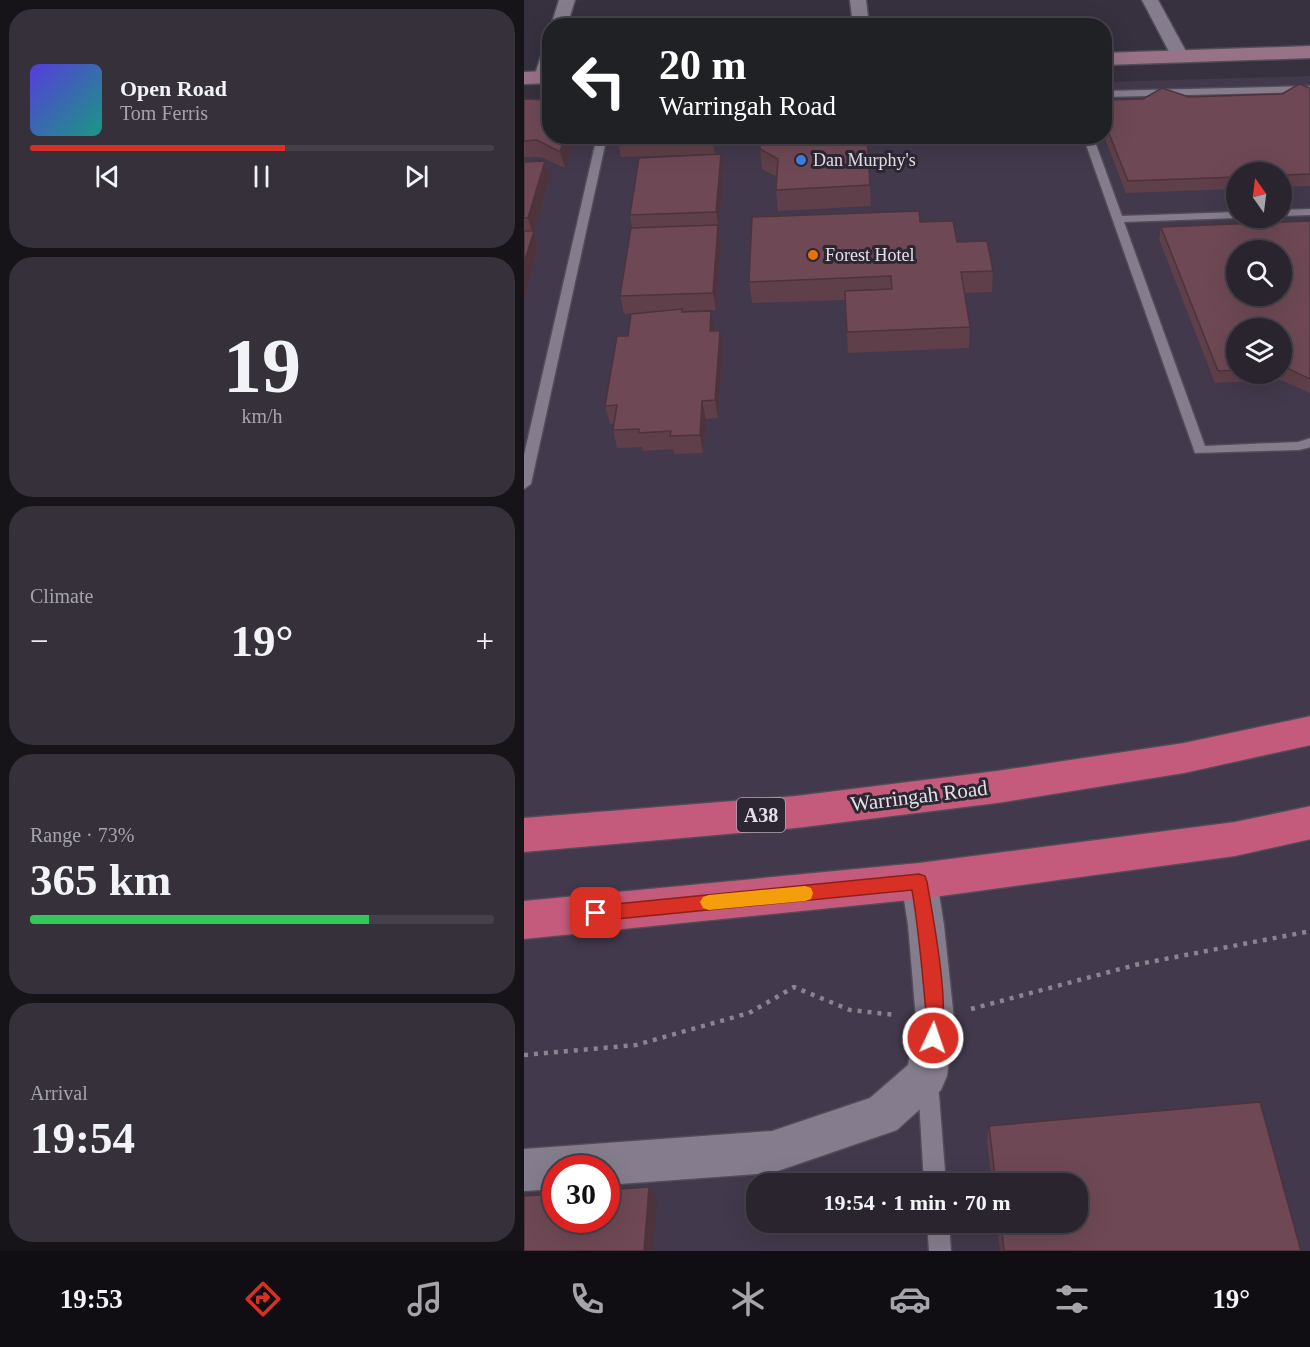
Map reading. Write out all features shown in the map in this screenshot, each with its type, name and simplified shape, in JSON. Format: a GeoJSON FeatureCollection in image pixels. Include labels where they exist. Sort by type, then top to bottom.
{"type":"FeatureCollection","features":[{"type":"Feature","properties":{"kind":"highway","name":"Warringah Road"},"geometry":{"type":"LineString","coordinates":[[524,834],[796,812],[997,787],[1184,758],[1310,730]]}},
{"type":"Feature","properties":{"kind":"highway"},"geometry":{"type":"LineString","coordinates":[[524,920],[919,882],[1235,839],[1310,822]]}},
{"type":"Feature","properties":{"kind":"main road"},"geometry":{"type":"LineString","coordinates":[[1112,59],[1310,52]]}},
{"type":"Feature","properties":{"kind":"street"},"geometry":{"type":"LineString","coordinates":[[561,18],[567,0]]}},
{"type":"Feature","properties":{"kind":"street"},"geometry":{"type":"LineString","coordinates":[[858,0],[860,18]]}},
{"type":"Feature","properties":{"kind":"street"},"geometry":{"type":"LineString","coordinates":[[1150,0],[1180,57]]}},
{"type":"Feature","properties":{"kind":"street"},"geometry":{"type":"LineString","coordinates":[[524,1170],[772,1152],[882,1115],[928,1076],[935,1019],[926,925],[919,882]]}},
{"type":"Feature","properties":{"kind":"lane"},"geometry":{"type":"LineString","coordinates":[[1112,94],[1310,89]]}},
{"type":"Feature","properties":{"kind":"lane"},"geometry":{"type":"LineString","coordinates":[[524,484],[600,144]]}},
{"type":"Feature","properties":{"kind":"lane"},"geometry":{"type":"LineString","coordinates":[[1091,144],[1200,450],[1299,446],[1310,442]]}},
{"type":"Feature","properties":{"kind":"lane"},"geometry":{"type":"LineString","coordinates":[[1292,213],[1310,212]]}},
{"type":"Feature","properties":{"kind":"lane"},"geometry":{"type":"LineString","coordinates":[[1117,219],[1226,215]]}},
{"type":"Feature","properties":{"kind":"lane"},"geometry":{"type":"LineString","coordinates":[[928,1076],[934,1173]]}},
{"type":"Feature","properties":{"kind":"lane"},"geometry":{"type":"LineString","coordinates":[[939,1233],[940,1251]]}},
{"type":"Feature","properties":{"kind":"shaded area"},"geometry":{"type":"Polygon","coordinates":[[[1310,76],[1310,1251],[524,1251],[524,99],[542,98],[542,144],[1112,144],[1112,82],[1310,76]]]}},
{"type":"Feature","properties":{"kind":"building"},"geometry":{"type":"Polygon","coordinates":[[[1299,84],[1310,88],[1310,174],[1292,175],[1292,162],[1226,162],[1226,177],[1128,181],[1112,141],[1112,100],[1143,99],[1162,88],[1189,97],[1282,94],[1299,84]]]}},
{"type":"Feature","properties":{"kind":"building"},"geometry":{"type":"Polygon","coordinates":[[[524,99],[542,100],[542,143],[537,140],[524,141],[524,99]]]}},
{"type":"Feature","properties":{"kind":"building"},"geometry":{"type":"Polygon","coordinates":[[[545,144],[562,144],[560,152],[545,144]]]}},
{"type":"Feature","properties":{"kind":"building"},"geometry":{"type":"Polygon","coordinates":[[[760,144],[867,144],[870,185],[776,190],[778,159],[760,149],[760,144]]]}},
{"type":"Feature","properties":{"kind":"building"},"geometry":{"type":"Polygon","coordinates":[[[721,154],[716,212],[630,215],[639,158],[721,154]]]}},
{"type":"Feature","properties":{"kind":"building"},"geometry":{"type":"Polygon","coordinates":[[[545,161],[528,218],[524,218],[524,162],[545,161]]]}},
{"type":"Feature","properties":{"kind":"building"},"geometry":{"type":"Polygon","coordinates":[[[919,211],[920,222],[953,221],[957,242],[987,241],[993,271],[961,272],[970,327],[847,332],[845,291],[892,289],[891,276],[749,282],[752,217],[919,211]]]}},
{"type":"Feature","properties":{"kind":"building"},"geometry":{"type":"Polygon","coordinates":[[[1310,221],[1310,379],[1292,370],[1292,318],[1226,318],[1226,371],[1218,371],[1161,227],[1226,224],[1226,228],[1292,228],[1292,222],[1310,221]]]}},
{"type":"Feature","properties":{"kind":"building"},"geometry":{"type":"Polygon","coordinates":[[[718,225],[713,293],[620,296],[631,228],[718,225]]]}},
{"type":"Feature","properties":{"kind":"building"},"geometry":{"type":"Polygon","coordinates":[[[524,231],[534,231],[524,263],[524,231]]]}},
{"type":"Feature","properties":{"kind":"building"},"geometry":{"type":"Polygon","coordinates":[[[682,309],[682,312],[711,311],[710,331],[720,331],[715,400],[702,401],[700,435],[670,436],[671,431],[639,433],[639,429],[613,430],[617,405],[605,406],[617,336],[628,336],[631,314],[682,309]]]}},
{"type":"Feature","properties":{"kind":"building"},"geometry":{"type":"Polygon","coordinates":[[[1260,1102],[1301,1251],[1004,1251],[1002,1233],[1088,1233],[1088,1173],[995,1173],[989,1126],[1260,1102]]]}},
{"type":"Feature","properties":{"kind":"building"},"geometry":{"type":"Polygon","coordinates":[[[649,1187],[644,1251],[524,1251],[524,1196],[542,1195],[542,1233],[620,1233],[620,1189],[649,1187]]]}},
{"type":"Feature","properties":{"kind":"slow traffic"},"geometry":{"type":"LineString","coordinates":[[709,902],[805,893]]}},
{"type":"Feature","properties":{"kind":"place","name":"Dan Murphy's"},"geometry":{"type":"Point","coordinates":[801,160]}},
{"type":"Feature","properties":{"kind":"place","name":"Forest Hotel"},"geometry":{"type":"Point","coordinates":[813,255]}},
{"type":"Feature","properties":{"kind":"route"},"geometry":{"type":"LineString","coordinates":[[596,913],[919,882],[926,925],[935,1019],[933,1038]]}}]}
